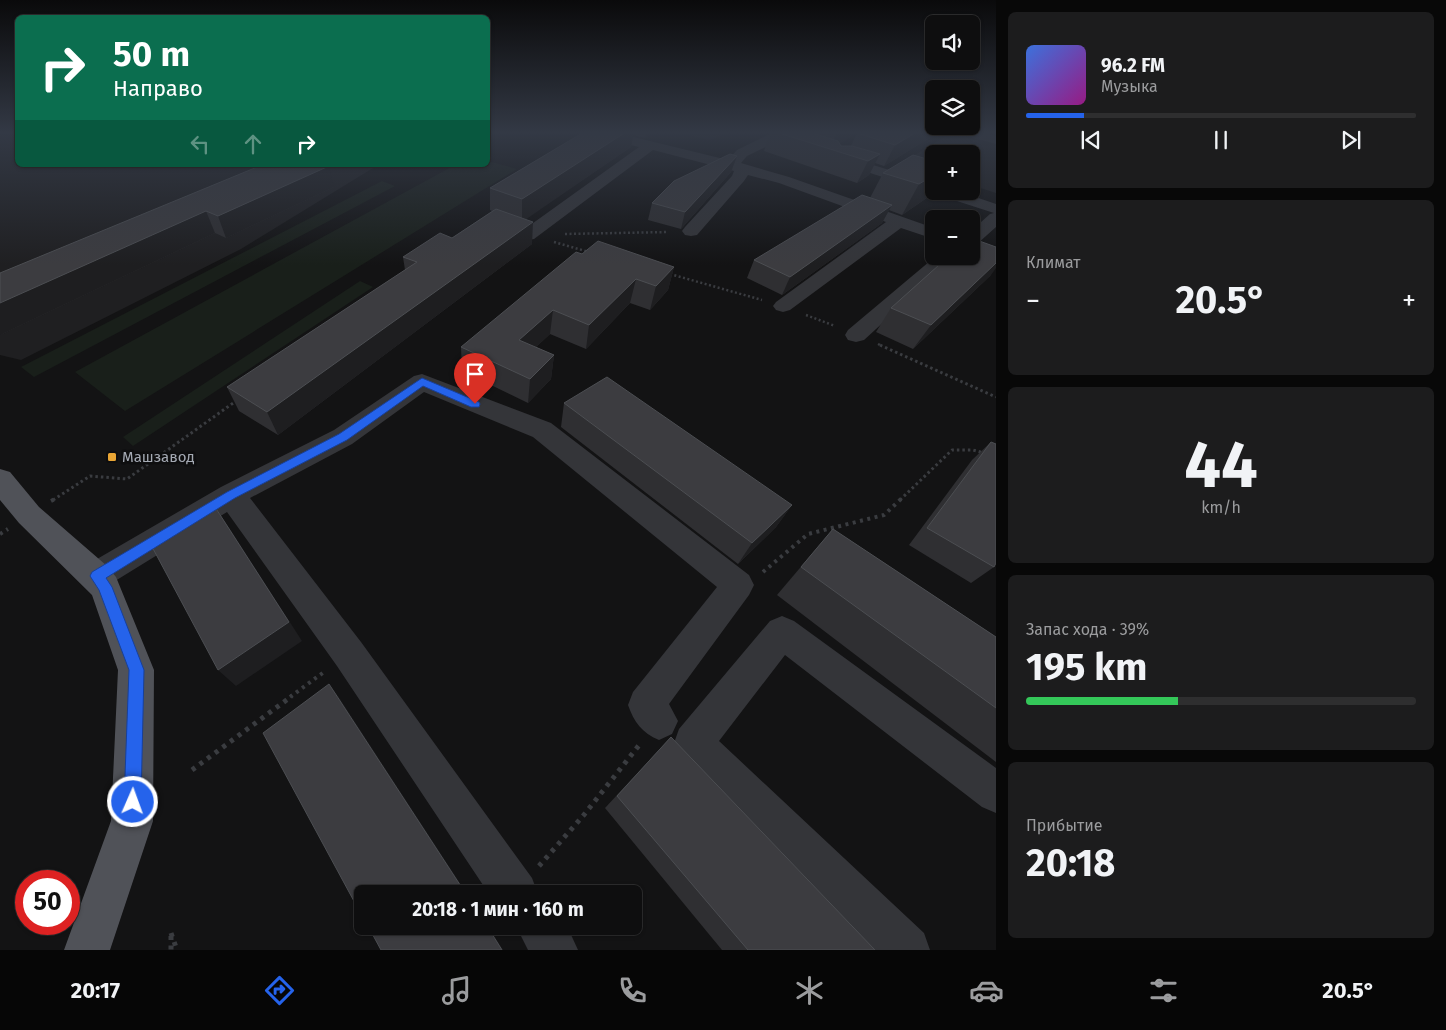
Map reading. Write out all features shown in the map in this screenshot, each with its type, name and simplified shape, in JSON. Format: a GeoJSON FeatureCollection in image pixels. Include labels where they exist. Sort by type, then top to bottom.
{"type":"FeatureCollection","features":[{"type":"Feature","properties":{"kind":"main road"},"geometry":{"type":"LineString","coordinates":[[0,480],[29,515],[96,576],[105,587],[136,670],[132,821],[87,950]]}},
{"type":"Feature","properties":{"kind":"street"},"geometry":{"type":"LineString","coordinates":[[528,234],[608,176]]}},
{"type":"Feature","properties":{"kind":"street"},"geometry":{"type":"LineString","coordinates":[[692,231],[739,176]]}},
{"type":"Feature","properties":{"kind":"street"},"geometry":{"type":"LineString","coordinates":[[770,176],[925,231]]}},
{"type":"Feature","properties":{"kind":"street"},"geometry":{"type":"LineString","coordinates":[[797,185],[811,176]]}},
{"type":"Feature","properties":{"kind":"street"},"geometry":{"type":"LineString","coordinates":[[894,176],[925,186]]}},
{"type":"Feature","properties":{"kind":"street"},"geometry":{"type":"LineString","coordinates":[[968,200],[996,209]]}},
{"type":"Feature","properties":{"kind":"street"},"geometry":{"type":"LineString","coordinates":[[980,232],[996,218]]}},
{"type":"Feature","properties":{"kind":"street"},"geometry":{"type":"LineString","coordinates":[[783,306],[898,221]]}},
{"type":"Feature","properties":{"kind":"street"},"geometry":{"type":"LineString","coordinates":[[856,335],[937,265]]}},
{"type":"Feature","properties":{"kind":"street"},"geometry":{"type":"LineString","coordinates":[[96,576],[231,495],[343,437],[422,382],[542,430],[738,585],[646,704],[659,721]]}},
{"type":"Feature","properties":{"kind":"street"},"geometry":{"type":"LineString","coordinates":[[231,495],[348,654],[510,885]]}},
{"type":"Feature","properties":{"kind":"street"},"geometry":{"type":"LineString","coordinates":[[908,950],[693,742],[782,632],[996,794]]}},
{"type":"Feature","properties":{"kind":"street"},"geometry":{"type":"LineString","coordinates":[[545,935],[555,950]]}},
{"type":"Feature","properties":{"kind":"path"},"geometry":{"type":"LineString","coordinates":[[528,234],[692,231]]}},
{"type":"Feature","properties":{"kind":"path"},"geometry":{"type":"LineString","coordinates":[[528,234],[594,253]]}},
{"type":"Feature","properties":{"kind":"path"},"geometry":{"type":"LineString","coordinates":[[670,274],[783,306],[856,335],[996,397]]}},
{"type":"Feature","properties":{"kind":"path"},"geometry":{"type":"LineString","coordinates":[[0,534],[90,476],[127,479],[238,399]]}},
{"type":"Feature","properties":{"kind":"path"},"geometry":{"type":"LineString","coordinates":[[738,585],[772,567],[808,534],[884,516],[952,450],[973,450],[988,456]]}},
{"type":"Feature","properties":{"kind":"path"},"geometry":{"type":"LineString","coordinates":[[192,770],[348,654]]}},
{"type":"Feature","properties":{"kind":"path"},"geometry":{"type":"LineString","coordinates":[[536,885],[583,816],[659,721]]}},
{"type":"Feature","properties":{"kind":"path"},"geometry":{"type":"LineString","coordinates":[[171,950],[171,933],[177,950]]}},
{"type":"Feature","properties":{"kind":"shaded area"},"geometry":{"type":"Polygon","coordinates":[[[0,176],[360,176],[241,249],[21,360],[0,355],[0,176]]]}},
{"type":"Feature","properties":{"kind":"shaded area"},"geometry":{"type":"Polygon","coordinates":[[[434,176],[505,176],[125,411],[75,372],[434,176]]]}},
{"type":"Feature","properties":{"kind":"shaded area"},"geometry":{"type":"Polygon","coordinates":[[[980,176],[996,176],[996,193],[980,188],[980,176]]]}},
{"type":"Feature","properties":{"kind":"shaded area"},"geometry":{"type":"Polygon","coordinates":[[[382,181],[395,186],[34,377],[21,367],[382,181]]]}},
{"type":"Feature","properties":{"kind":"shaded area"},"geometry":{"type":"Polygon","coordinates":[[[360,281],[373,287],[133,446],[123,437],[360,281]]]}},
{"type":"Feature","properties":{"kind":"building"},"geometry":{"type":"Polygon","coordinates":[[[235,176],[306,176],[218,216],[206,211],[0,303],[0,273],[235,176]]]}},
{"type":"Feature","properties":{"kind":"building"},"geometry":{"type":"Polygon","coordinates":[[[510,176],[557,176],[522,199],[490,188],[510,176]]]}},
{"type":"Feature","properties":{"kind":"building"},"geometry":{"type":"Polygon","coordinates":[[[684,176],[718,176],[685,212],[652,203],[674,181],[684,176]]]}},
{"type":"Feature","properties":{"kind":"building"},"geometry":{"type":"Polygon","coordinates":[[[894,176],[925,176],[925,180],[919,184],[894,176]]]}},
{"type":"Feature","properties":{"kind":"building"},"geometry":{"type":"Polygon","coordinates":[[[862,195],[892,205],[790,277],[754,260],[862,195]]]}},
{"type":"Feature","properties":{"kind":"building"},"geometry":{"type":"Polygon","coordinates":[[[496,209],[533,222],[267,412],[227,387],[417,262],[403,257],[440,233],[452,238],[496,209]]]}},
{"type":"Feature","properties":{"kind":"building"},"geometry":{"type":"Polygon","coordinates":[[[598,241],[674,267],[656,286],[636,279],[589,325],[553,310],[519,340],[554,355],[530,379],[461,347],[576,252],[582,254],[598,241]]]}},
{"type":"Feature","properties":{"kind":"building"},"geometry":{"type":"Polygon","coordinates":[[[980,241],[996,247],[996,263],[931,325],[891,308],[939,265],[980,265],[980,241]]]}},
{"type":"Feature","properties":{"kind":"building"},"geometry":{"type":"Polygon","coordinates":[[[607,377],[792,505],[752,543],[564,403],[607,377]]]}},
{"type":"Feature","properties":{"kind":"building"},"geometry":{"type":"Polygon","coordinates":[[[991,442],[996,444],[996,563],[994,567],[927,528],[991,442]]]}},
{"type":"Feature","properties":{"kind":"building"},"geometry":{"type":"Polygon","coordinates":[[[215,507],[289,622],[218,670],[150,543],[215,507]]]}},
{"type":"Feature","properties":{"kind":"building"},"geometry":{"type":"Polygon","coordinates":[[[833,529],[996,637],[996,708],[801,567],[833,529]]]}},
{"type":"Feature","properties":{"kind":"building"},"geometry":{"type":"Polygon","coordinates":[[[329,684],[460,885],[354,885],[354,901],[263,733],[329,684]]]}},
{"type":"Feature","properties":{"kind":"building"},"geometry":{"type":"Polygon","coordinates":[[[671,737],[875,950],[748,950],[617,796],[671,737]]]}},
{"type":"Feature","properties":{"kind":"building"},"geometry":{"type":"Polygon","coordinates":[[[373,935],[493,935],[502,950],[381,950],[373,935]]]}},
{"type":"Feature","properties":{"kind":"place","name":"Машзавод"},"geometry":{"type":"Point","coordinates":[112,457]}},
{"type":"Feature","properties":{"kind":"route"},"geometry":{"type":"LineString","coordinates":[[133,802],[136,670],[105,587],[96,576],[231,495],[343,437],[422,382],[475,404]]}}]}
